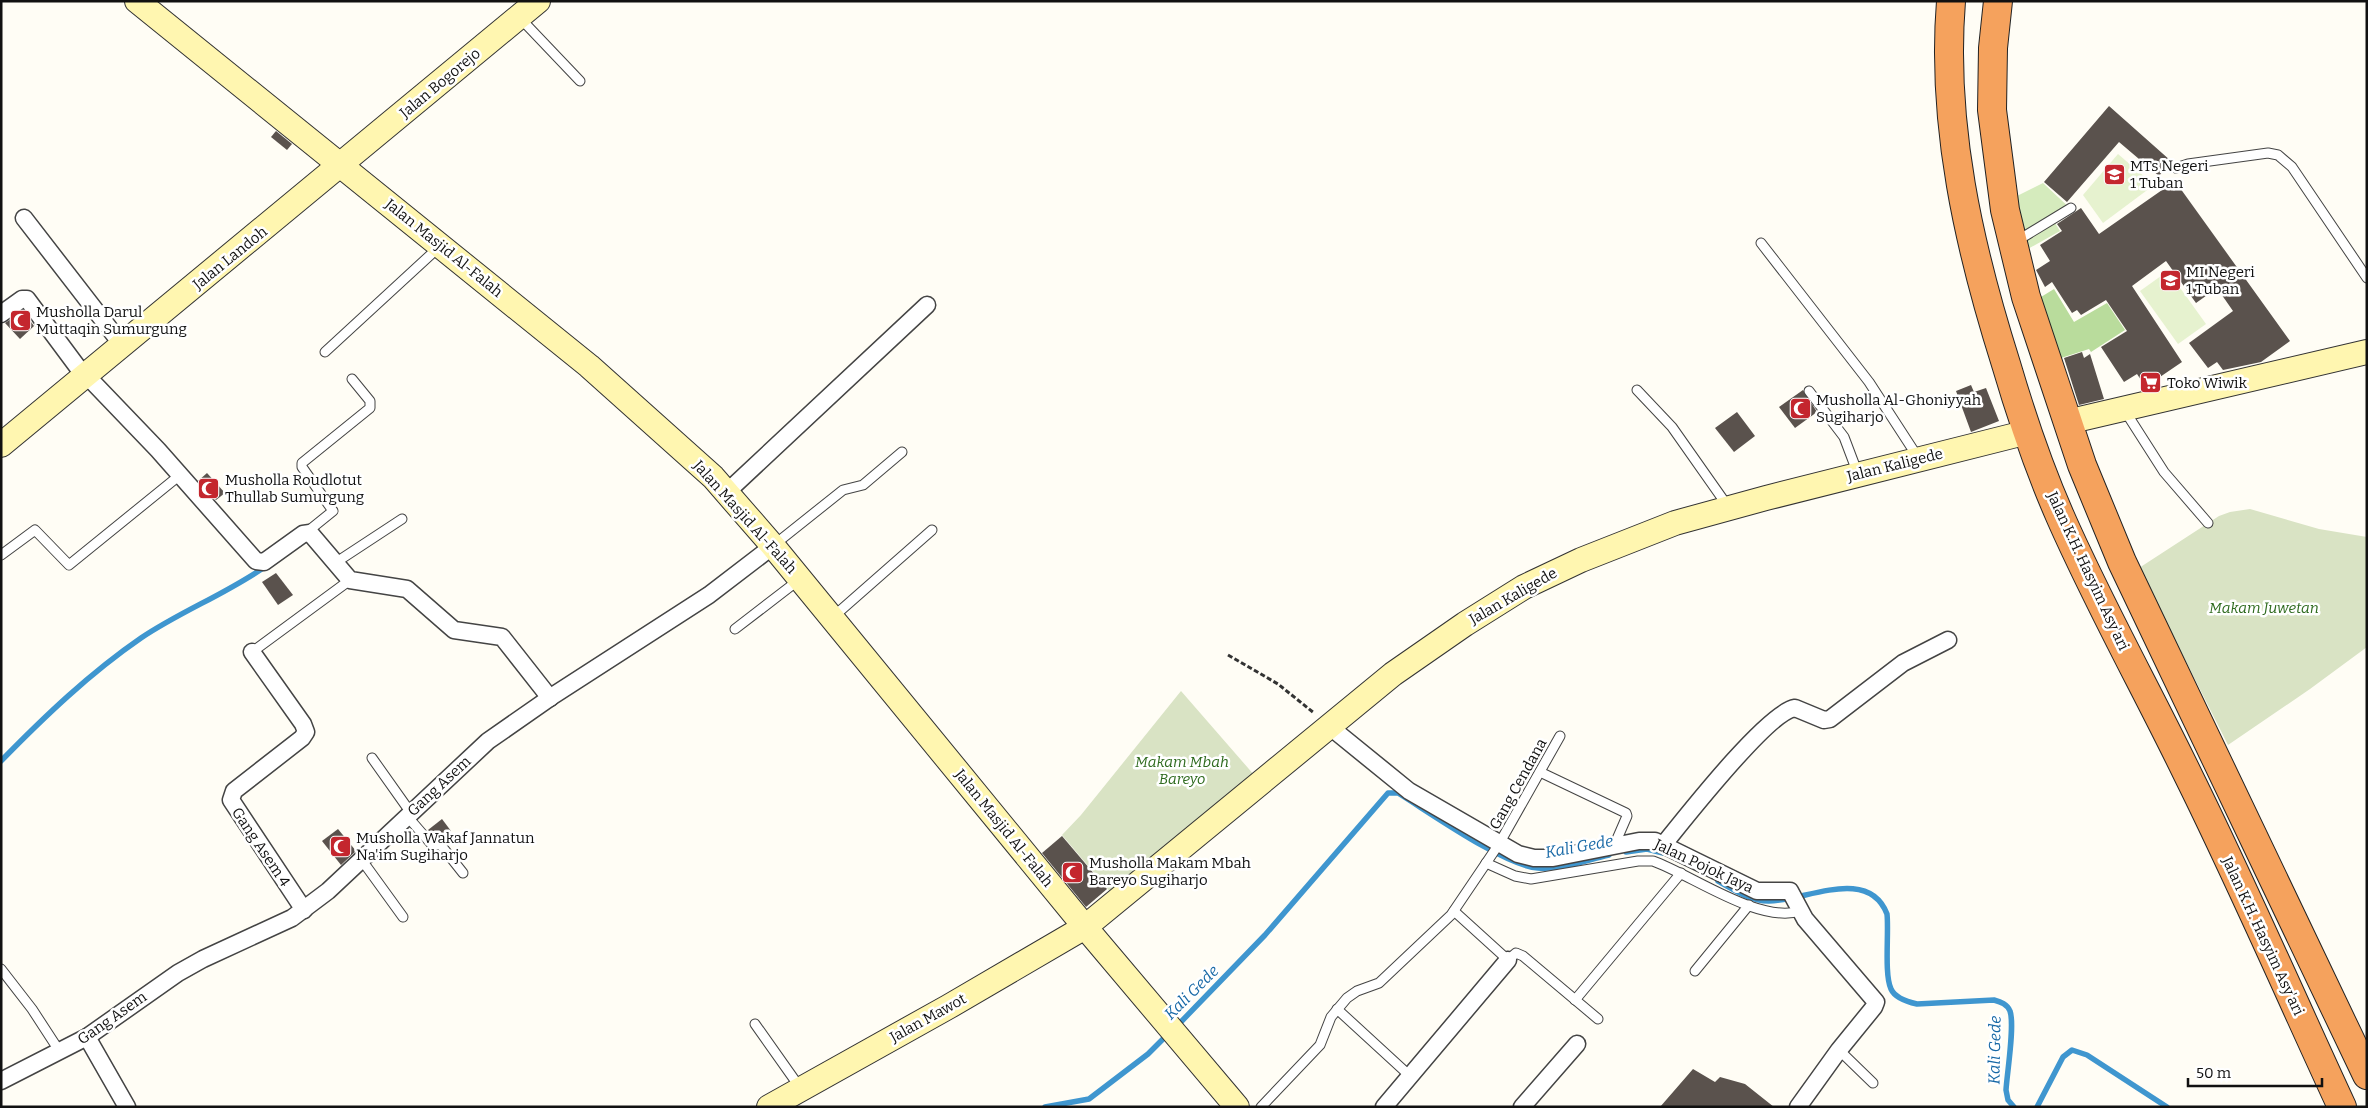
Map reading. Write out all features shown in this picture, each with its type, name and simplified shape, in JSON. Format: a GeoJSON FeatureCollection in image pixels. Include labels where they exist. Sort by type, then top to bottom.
{"type":"FeatureCollection","features":[{"type":"Feature","properties":{"kind":"highway","name":"Jalan K.H. Hasyim Asy'ari"},"geometry":{"type":"LineString","coordinates":[[1951,1],[1950,94],[1960,182],[1982,283],[2042,474],[2081,562],[2208,818],[2342,1107]]}},
{"type":"Feature","properties":{"kind":"highway"},"geometry":{"type":"LineString","coordinates":[[1998,1],[1992,48],[1992,110],[2003,200],[2026,297],[2067,422],[2099,508],[2142,605],[2221,766],[2367,1075]]}},
{"type":"Feature","properties":{"kind":"highway"},"geometry":{"type":"LineString","coordinates":[[2142,605],[2139,626],[2142,640],[2230,821],[2228,827],[2220,829],[2208,818]]}},
{"type":"Feature","properties":{"kind":"street","name":"Jalan Masjid Al-Falah"},"geometry":{"type":"LineString","coordinates":[[137,1],[441,246],[620,393],[692,456],[727,492],[800,578],[1233,1105]]}},
{"type":"Feature","properties":{"kind":"street","name":"Jalan Bogorejo"},"geometry":{"type":"LineString","coordinates":[[342,165],[538,1]]}},
{"type":"Feature","properties":{"kind":"street","name":"Jalan Landoh"},"geometry":{"type":"LineString","coordinates":[[1,445],[342,165]]}},
{"type":"Feature","properties":{"kind":"street"},"geometry":{"type":"LineString","coordinates":[[24,218],[123,346]]}},
{"type":"Feature","properties":{"kind":"street"},"geometry":{"type":"LineString","coordinates":[[1,314],[22,299],[27,299],[86,376],[259,562],[264,562],[308,532],[350,580],[409,590],[454,630],[502,637],[550,698]]}},
{"type":"Feature","properties":{"kind":"street"},"geometry":{"type":"LineString","coordinates":[[727,492],[927,305]]}},
{"type":"Feature","properties":{"kind":"street"},"geometry":{"type":"LineString","coordinates":[[2067,422],[2367,352]]}},
{"type":"Feature","properties":{"kind":"street","name":"Jalan Kaligede"},"geometry":{"type":"LineString","coordinates":[[1085,927],[1329,726],[1418,656],[1524,588],[1608,548],[1675,523],[2028,432]]}},
{"type":"Feature","properties":{"kind":"street","name":"Gang Asem"},"geometry":{"type":"LineString","coordinates":[[1,1081],[87,1037],[192,964],[282,923],[304,910],[478,750],[550,698],[709,595],[773,546]]}},
{"type":"Feature","properties":{"kind":"street"},"geometry":{"type":"LineString","coordinates":[[1664,844],[1735,759],[1782,713],[1795,708],[1824,720],[1830,719],[1903,663],[1948,640]]}},
{"type":"Feature","properties":{"kind":"street","name":"Gang Asem 4"},"geometry":{"type":"LineString","coordinates":[[252,652],[303,724],[306,732],[302,738],[234,791],[230,800],[304,910]]}},
{"type":"Feature","properties":{"kind":"street","name":"Jalan Pojok Jaya"},"geometry":{"type":"LineString","coordinates":[[1329,726],[1409,791],[1493,853],[1518,854],[1540,859],[1645,840],[1664,844],[1757,891],[1768,893],[1786,890],[1797,904]]}},
{"type":"Feature","properties":{"kind":"street"},"geometry":{"type":"LineString","coordinates":[[1797,904],[1875,1001],[1874,1007],[1839,1050],[1798,1107]]}},
{"type":"Feature","properties":{"kind":"street","name":"Jalan Mawot"},"geometry":{"type":"LineString","coordinates":[[768,1107],[798,1094],[1085,927]]}},
{"type":"Feature","properties":{"kind":"street"},"geometry":{"type":"LineString","coordinates":[[1384,1107],[1508,960]]}},
{"type":"Feature","properties":{"kind":"street"},"geometry":{"type":"LineString","coordinates":[[87,1037],[127,1107]]}},
{"type":"Feature","properties":{"kind":"street"},"geometry":{"type":"LineString","coordinates":[[1522,1107],[1577,1044]]}},
{"type":"Feature","properties":{"kind":"lane"},"geometry":{"type":"LineString","coordinates":[[519,17],[580,82]]}},
{"type":"Feature","properties":{"kind":"lane"},"geometry":{"type":"LineString","coordinates":[[2176,168],[2188,164],[2268,153],[2278,155],[2292,167],[2367,278]]}},
{"type":"Feature","properties":{"kind":"lane"},"geometry":{"type":"LineString","coordinates":[[2012,244],[2071,208]]}},
{"type":"Feature","properties":{"kind":"lane"},"geometry":{"type":"LineString","coordinates":[[1761,244],[1873,388],[1920,459]]}},
{"type":"Feature","properties":{"kind":"lane"},"geometry":{"type":"LineString","coordinates":[[326,352],[441,246]]}},
{"type":"Feature","properties":{"kind":"lane"},"geometry":{"type":"LineString","coordinates":[[308,532],[333,511],[302,467],[302,463],[371,406],[352,379]]}},
{"type":"Feature","properties":{"kind":"lane"},"geometry":{"type":"LineString","coordinates":[[1637,390],[1672,427],[1729,508]]}},
{"type":"Feature","properties":{"kind":"lane"},"geometry":{"type":"LineString","coordinates":[[1809,391],[1844,437],[1858,475]]}},
{"type":"Feature","properties":{"kind":"lane"},"geometry":{"type":"LineString","coordinates":[[2123,408],[2164,472],[2208,523]]}},
{"type":"Feature","properties":{"kind":"lane"},"geometry":{"type":"LineString","coordinates":[[773,546],[843,490],[863,486],[902,452]]}},
{"type":"Feature","properties":{"kind":"lane"},"geometry":{"type":"LineString","coordinates":[[1,555],[36,530],[69,564],[180,475]]}},
{"type":"Feature","properties":{"kind":"lane"},"geometry":{"type":"LineString","coordinates":[[335,563],[402,519]]}},
{"type":"Feature","properties":{"kind":"lane"},"geometry":{"type":"LineString","coordinates":[[832,617],[932,530]]}},
{"type":"Feature","properties":{"kind":"lane"},"geometry":{"type":"LineString","coordinates":[[735,629],[800,578]]}},
{"type":"Feature","properties":{"kind":"lane"},"geometry":{"type":"LineString","coordinates":[[252,652],[350,580]]}},
{"type":"Feature","properties":{"kind":"lane","name":"Gang Cendana"},"geometry":{"type":"LineString","coordinates":[[1336,1009],[1350,995],[1381,981],[1437,930],[1454,911],[1493,853],[1560,736]]}},
{"type":"Feature","properties":{"kind":"lane"},"geometry":{"type":"LineString","coordinates":[[372,758],[433,846],[441,845],[464,873]]}},
{"type":"Feature","properties":{"kind":"lane"},"geometry":{"type":"LineString","coordinates":[[1540,772],[1626,813],[1626,818],[1614,846]]}},
{"type":"Feature","properties":{"kind":"lane"},"geometry":{"type":"LineString","coordinates":[[1493,853],[1515,876],[1531,879],[1643,860],[1653,861],[1749,905],[1779,913],[1797,904]]}},
{"type":"Feature","properties":{"kind":"lane"},"geometry":{"type":"LineString","coordinates":[[361,859],[403,916]]}},
{"type":"Feature","properties":{"kind":"lane"},"geometry":{"type":"LineString","coordinates":[[1576,1000],[1681,873]]}},
{"type":"Feature","properties":{"kind":"lane"},"geometry":{"type":"LineString","coordinates":[[1695,972],[1749,905]]}},
{"type":"Feature","properties":{"kind":"lane"},"geometry":{"type":"LineString","coordinates":[[1454,911],[1508,960],[1516,953],[1521,954],[1598,1019]]}},
{"type":"Feature","properties":{"kind":"lane"},"geometry":{"type":"LineString","coordinates":[[1,969],[32,1009],[60,1052]]}},
{"type":"Feature","properties":{"kind":"lane"},"geometry":{"type":"LineString","coordinates":[[1261,1107],[1320,1045],[1328,1022],[1336,1009],[1410,1076]]}},
{"type":"Feature","properties":{"kind":"lane"},"geometry":{"type":"LineString","coordinates":[[754,1024],[798,1094]]}},
{"type":"Feature","properties":{"kind":"lane"},"geometry":{"type":"LineString","coordinates":[[1839,1050],[1873,1083]]}},
{"type":"Feature","properties":{"kind":"path"},"geometry":{"type":"LineString","coordinates":[[1228,655],[1278,684],[1329,726]]}},
{"type":"Feature","properties":{"kind":"green space"},"geometry":{"type":"Polygon","coordinates":[[[2118,154],[2154,185],[2103,223],[2083,195],[2118,154]]]}},
{"type":"Feature","properties":{"kind":"green space"},"geometry":{"type":"Polygon","coordinates":[[[2043,183],[2073,211],[2055,223],[2060,231],[2026,250],[2015,197],[2043,183]]]}},
{"type":"Feature","properties":{"kind":"green space"},"geometry":{"type":"Polygon","coordinates":[[[2168,271],[2206,324],[2178,344],[2140,291],[2168,271]]]}},
{"type":"Feature","properties":{"kind":"green space"},"geometry":{"type":"Polygon","coordinates":[[[2054,289],[2074,322],[2107,303],[2125,330],[2091,352],[2089,349],[2061,358],[2041,297],[2054,289]]]}},
{"type":"Feature","properties":{"kind":"green space","name":"Makam Juwetan"},"geometry":{"type":"Polygon","coordinates":[[[2250,509],[2319,529],[2367,537],[2367,647],[2228,745],[2139,568],[2219,516],[2250,509]]]}},
{"type":"Feature","properties":{"kind":"green space","name":"Makam Mbah Bareyo"},"geometry":{"type":"Polygon","coordinates":[[[1181,691],[1255,776],[1112,894],[1062,835],[1081,815],[1181,691]]]}},
{"type":"Feature","properties":{"kind":"building"},"geometry":{"type":"Polygon","coordinates":[[[2109,106],[2171,161],[2159,176],[2119,142],[2067,202],[2044,182],[2109,106]]]}},
{"type":"Feature","properties":{"kind":"building"},"geometry":{"type":"Polygon","coordinates":[[[276,131],[292,144],[287,150],[271,137],[276,131]]]}},
{"type":"Feature","properties":{"kind":"building","name":"MI Negeri 1 Tuban"},"geometry":{"type":"Polygon","coordinates":[[[2175,181],[2290,341],[2261,362],[2223,370],[2217,362],[2208,368],[2189,343],[2233,311],[2217,288],[2196,303],[2166,261],[2132,286],[2182,362],[2157,379],[2161,386],[2147,389],[2137,374],[2124,382],[2101,347],[2127,331],[2106,300],[2081,315],[2077,310],[2072,313],[2052,282],[2045,287],[2036,270],[2050,261],[2040,245],[2062,231],[2057,224],[2081,208],[2099,234],[2175,181]]]}},
{"type":"Feature","properties":{"kind":"building","name":"Musholla Darul Muttaqin Sumurgung"},"geometry":{"type":"Polygon","coordinates":[[[23,311],[34,326],[20,339],[5,323],[23,311]]]}},
{"type":"Feature","properties":{"kind":"building"},"geometry":{"type":"Polygon","coordinates":[[[2082,352],[2084,358],[2090,354],[2104,399],[2079,405],[2064,358],[2082,352]]]}},
{"type":"Feature","properties":{"kind":"building"},"geometry":{"type":"Polygon","coordinates":[[[1971,385],[1974,392],[1986,388],[1999,421],[1971,432],[1956,391],[1971,385]]]}},
{"type":"Feature","properties":{"kind":"building","name":"Musholla Al-Ghoniyyah Sugiharjo"},"geometry":{"type":"Polygon","coordinates":[[[1803,390],[1817,412],[1795,428],[1779,407],[1803,390]]]}},
{"type":"Feature","properties":{"kind":"building"},"geometry":{"type":"Polygon","coordinates":[[[1737,412],[1755,436],[1734,452],[1715,428],[1737,412]]]}},
{"type":"Feature","properties":{"kind":"building","name":"Musholla Roudlotut Thullab Sumurgung"},"geometry":{"type":"Polygon","coordinates":[[[207,473],[225,493],[216,500],[198,481],[207,473]]]}},
{"type":"Feature","properties":{"kind":"building"},"geometry":{"type":"Polygon","coordinates":[[[276,573],[293,595],[278,605],[262,582],[276,573]]]}},
{"type":"Feature","properties":{"kind":"building"},"geometry":{"type":"Polygon","coordinates":[[[442,819],[451,831],[442,838],[435,839],[428,830],[442,819]]]}},
{"type":"Feature","properties":{"kind":"building","name":"Musholla Wakaf Jannatun Na'im Sugiharjo"},"geometry":{"type":"Polygon","coordinates":[[[338,829],[356,851],[341,865],[322,841],[338,829]]]}},
{"type":"Feature","properties":{"kind":"building","name":"Musholla Makam Mbah Bareyo Sugiharjo"},"geometry":{"type":"Polygon","coordinates":[[[1062,836],[1107,889],[1086,907],[1042,853],[1062,836]]]}},
{"type":"Feature","properties":{"kind":"building"},"geometry":{"type":"Polygon","coordinates":[[[1693,1069],[1715,1082],[1720,1077],[1745,1084],[1774,1107],[1660,1107],[1693,1069]]]}},
{"type":"Feature","properties":{"kind":"waterway"},"geometry":{"type":"LineString","coordinates":[[1,761],[68,696],[141,638],[266,566]]}},
{"type":"Feature","properties":{"kind":"waterway","name":"Kali Gede"},"geometry":{"type":"LineString","coordinates":[[1177,1026],[1265,935],[1388,793],[1398,793],[1487,848],[1524,865],[1538,868],[1556,868],[1609,855]]}},
{"type":"Feature","properties":{"kind":"waterway","name":"Kali Gede"},"geometry":{"type":"LineString","coordinates":[[1626,852],[1647,849],[1663,853]]}},
{"type":"Feature","properties":{"kind":"waterway","name":"Kali Gede"},"geometry":{"type":"LineString","coordinates":[[1718,881],[1742,894],[1768,901],[1850,889],[1865,891],[1878,899],[1887,914],[1887,963],[1889,982],[1895,995],[1917,1004],[1994,1000],[2009,1009],[2012,1027],[2006,1090],[2008,1100],[2014,1107]]}},
{"type":"Feature","properties":{"kind":"waterway","name":"Kali Gede"},"geometry":{"type":"LineString","coordinates":[[1045,1107],[1089,1099],[1148,1054],[1168,1034]]}},
{"type":"Feature","properties":{"kind":"waterway","name":"Kali Gede"},"geometry":{"type":"LineString","coordinates":[[2037,1107],[2063,1057],[2072,1050],[2087,1055],[2167,1107]]}},
{"type":"Feature","properties":{"kind":"place","name":"MTs Negeri 1 Tuban"},"geometry":{"type":"Point","coordinates":[2114,175]}},
{"type":"Feature","properties":{"kind":"place","name":"MI Negeri 1 Tuban"},"geometry":{"type":"Point","coordinates":[2170,281]}},
{"type":"Feature","properties":{"kind":"place","name":"Musholla Darul Muttaqin Sumurgung"},"geometry":{"type":"Point","coordinates":[20,321]}},
{"type":"Feature","properties":{"kind":"place","name":"Toko Wiwik"},"geometry":{"type":"Point","coordinates":[2151,383]}},
{"type":"Feature","properties":{"kind":"place","name":"Musholla Al-Ghoniyyah Sugiharjo"},"geometry":{"type":"Point","coordinates":[1800,409]}},
{"type":"Feature","properties":{"kind":"place","name":"Musholla Roudlotut Thullab Sumurgung"},"geometry":{"type":"Point","coordinates":[209,489]}},
{"type":"Feature","properties":{"kind":"place","name":"Musholla Wakaf Jannatun Na'im Sugiharjo"},"geometry":{"type":"Point","coordinates":[340,847]}},
{"type":"Feature","properties":{"kind":"place","name":"Musholla Makam Mbah Bareyo Sugiharjo"},"geometry":{"type":"Point","coordinates":[1073,872]}}]}
